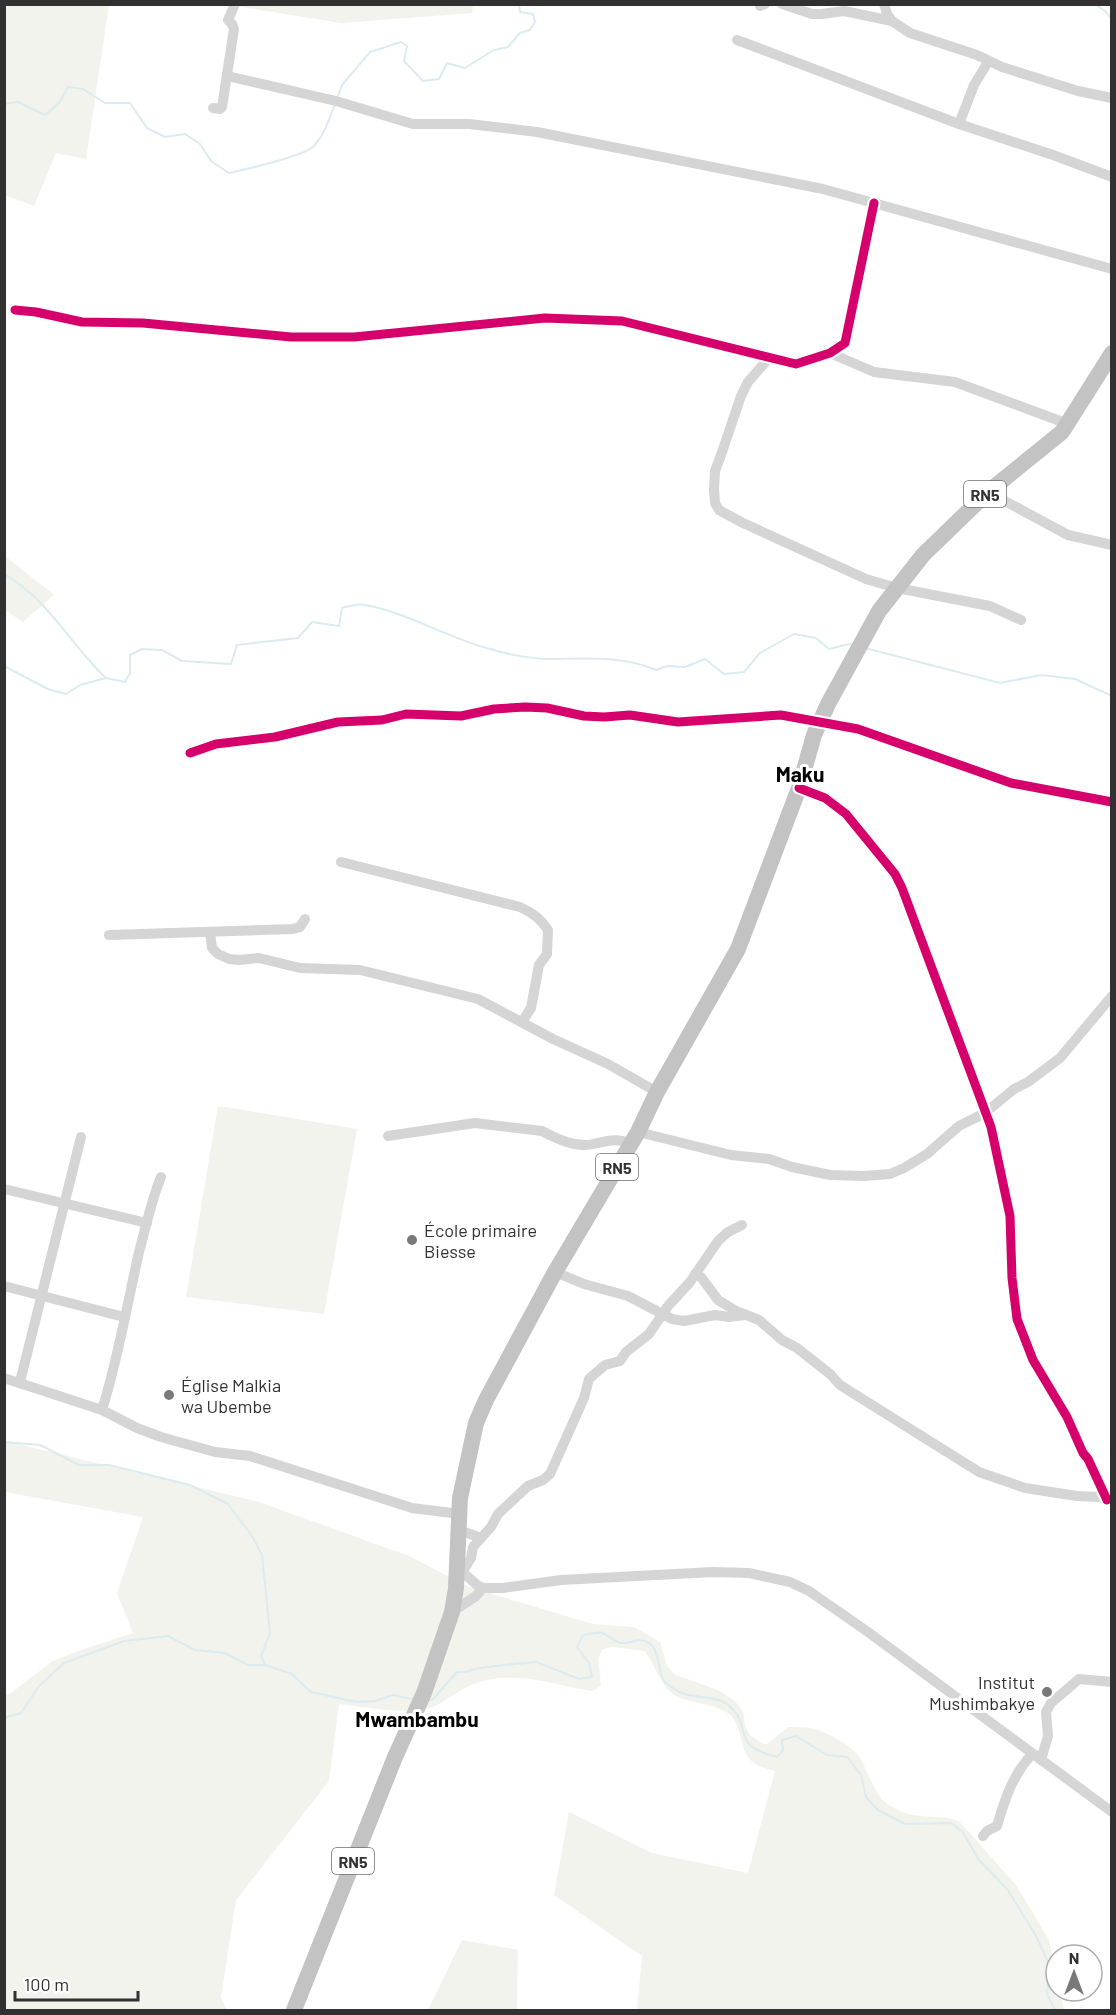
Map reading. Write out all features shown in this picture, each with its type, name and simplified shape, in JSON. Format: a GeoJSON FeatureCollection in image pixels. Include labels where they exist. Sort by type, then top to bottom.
{"type":"FeatureCollection","features":[{"type":"Feature","properties":{"kind":"highway","name":"RN5"},"geometry":{"type":"LineString","coordinates":[[294,2010],[424,1693],[452,1612],[460,1569],[459,1522],[463,1481],[476,1423],[490,1392],[555,1272],[634,1138],[657,1092],[738,949],[799,788],[820,721],[879,611],[923,555],[988,492],[1062,432],[1112,353]]}},
{"type":"Feature","properties":{"kind":"street"},"geometry":{"type":"LineString","coordinates":[[213,108],[222,107],[234,29],[228,20],[236,4]]}},
{"type":"Feature","properties":{"kind":"street"},"geometry":{"type":"LineString","coordinates":[[782,4],[812,14],[844,11],[892,21]]}},
{"type":"Feature","properties":{"kind":"street"},"geometry":{"type":"LineString","coordinates":[[884,4],[892,21],[910,33],[988,62],[1078,91],[1112,98]]}},
{"type":"Feature","properties":{"kind":"street"},"geometry":{"type":"LineString","coordinates":[[737,40],[960,124],[1112,177]]}},
{"type":"Feature","properties":{"kind":"street"},"geometry":{"type":"LineString","coordinates":[[960,124],[974,85],[988,62]]}},
{"type":"Feature","properties":{"kind":"street"},"geometry":{"type":"LineString","coordinates":[[226,76],[336,101],[413,124],[469,124],[537,132],[823,189],[1112,269]]}},
{"type":"Feature","properties":{"kind":"street"},"geometry":{"type":"LineString","coordinates":[[15,310],[82,322],[143,323],[291,337],[354,337],[545,318],[622,321],[796,364],[830,353],[845,344],[874,203]]}},
{"type":"Feature","properties":{"kind":"street"},"geometry":{"type":"LineString","coordinates":[[830,353],[874,372],[955,382],[1068,424]]}},
{"type":"Feature","properties":{"kind":"street"},"geometry":{"type":"LineString","coordinates":[[769,358],[748,382],[741,396],[715,471],[715,503],[719,510],[866,579],[897,588],[990,606],[1021,620]]}},
{"type":"Feature","properties":{"kind":"street"},"geometry":{"type":"LineString","coordinates":[[988,492],[1068,535],[1112,545]]}},
{"type":"Feature","properties":{"kind":"street"},"geometry":{"type":"LineString","coordinates":[[190,753],[216,744],[275,737],[338,722],[382,720],[406,714],[461,716],[505,708],[547,708],[604,717],[630,715],[678,722],[781,715],[858,729],[1011,783],[1112,802]]}},
{"type":"Feature","properties":{"kind":"street"},"geometry":{"type":"LineString","coordinates":[[799,788],[825,798],[846,814],[895,874],[911,909],[992,1127],[1008,1202],[1011,1278],[1017,1319],[1033,1360],[1067,1417],[1109,1501]]}},
{"type":"Feature","properties":{"kind":"street"},"geometry":{"type":"LineString","coordinates":[[341,862],[520,907],[536,916],[548,930],[549,944],[545,958],[539,965],[531,1008],[522,1022]]}},
{"type":"Feature","properties":{"kind":"street"},"geometry":{"type":"LineString","coordinates":[[109,935],[293,929],[300,927],[305,919]]}},
{"type":"Feature","properties":{"kind":"street"},"geometry":{"type":"LineString","coordinates":[[210,932],[212,948],[229,959],[259,958],[300,968],[367,972],[478,999],[553,1039],[608,1064],[657,1092]]}},
{"type":"Feature","properties":{"kind":"street"},"geometry":{"type":"LineString","coordinates":[[388,1136],[475,1123],[543,1131],[580,1145],[634,1138],[731,1155],[769,1159],[792,1167],[830,1175],[890,1174],[927,1154],[959,1126],[985,1113],[1014,1089],[1028,1082],[1060,1058],[1112,996]]}},
{"type":"Feature","properties":{"kind":"street"},"geometry":{"type":"LineString","coordinates":[[20,1382],[81,1137]]}},
{"type":"Feature","properties":{"kind":"street"},"geometry":{"type":"LineString","coordinates":[[102,1410],[112,1377],[152,1198],[161,1177]]}},
{"type":"Feature","properties":{"kind":"street"},"geometry":{"type":"LineString","coordinates":[[4,1189],[147,1223]]}},
{"type":"Feature","properties":{"kind":"street"},"geometry":{"type":"LineString","coordinates":[[742,1226],[728,1232],[718,1241],[649,1334],[626,1352],[620,1361],[605,1365],[589,1379],[584,1398],[550,1474],[543,1480],[528,1486],[498,1514],[473,1547],[471,1558],[460,1569],[483,1588],[503,1588],[561,1580],[713,1572],[750,1573],[775,1577],[801,1587],[820,1598],[1112,1812]]}},
{"type":"Feature","properties":{"kind":"street"},"geometry":{"type":"LineString","coordinates":[[555,1272],[584,1284],[628,1296],[672,1319],[684,1321],[703,1316],[745,1315]]}},
{"type":"Feature","properties":{"kind":"street"},"geometry":{"type":"LineString","coordinates":[[695,1274],[701,1277],[718,1300],[759,1320],[782,1340],[797,1348],[824,1369],[840,1385],[979,1472],[1025,1488],[1100,1497],[1109,1501]]}},
{"type":"Feature","properties":{"kind":"street"},"geometry":{"type":"LineString","coordinates":[[4,1286],[124,1317]]}},
{"type":"Feature","properties":{"kind":"street"},"geometry":{"type":"LineString","coordinates":[[4,1378],[102,1410],[138,1428],[200,1448],[250,1456],[459,1522],[481,1538]]}},
{"type":"Feature","properties":{"kind":"street"},"geometry":{"type":"LineString","coordinates":[[452,1612],[476,1596],[483,1588]]}},
{"type":"Feature","properties":{"kind":"street"},"geometry":{"type":"LineString","coordinates":[[983,1836],[997,1826],[1005,1795],[1015,1777],[1025,1761],[1036,1757],[1048,1736],[1046,1712],[1051,1703],[1079,1679],[1112,1682]]}},
{"type":"Feature","properties":{"kind":"shaded area"},"geometry":{"type":"Polygon","coordinates":[[[5,4],[109,5],[86,159],[56,153],[34,206],[5,195],[5,4]]]}},
{"type":"Feature","properties":{"kind":"shaded area"},"geometry":{"type":"Polygon","coordinates":[[[230,5],[473,5],[472,13],[341,23],[230,5]]]}},
{"type":"Feature","properties":{"kind":"shaded area"},"geometry":{"type":"Polygon","coordinates":[[[5,556],[54,595],[23,622],[5,610],[5,556]]]}},
{"type":"Feature","properties":{"kind":"shaded area"},"geometry":{"type":"Polygon","coordinates":[[[218,1106],[357,1129],[324,1314],[186,1297],[218,1106]]]}},
{"type":"Feature","properties":{"kind":"shaded area"},"geometry":{"type":"Polygon","coordinates":[[[5,1441],[259,1502],[409,1556],[469,1587],[593,1624],[634,1627],[660,1642],[667,1666],[674,1674],[720,1691],[736,1702],[743,1711],[745,1726],[750,1735],[763,1744],[767,1744],[788,1727],[811,1728],[822,1732],[843,1743],[858,1755],[879,1795],[889,1805],[908,1814],[959,1821],[1016,1885],[1049,1940],[1050,1943],[1044,1943],[1044,2003],[1063,2003],[1064,2010],[637,2010],[642,1956],[554,1895],[569,1812],[652,1853],[748,1873],[775,1771],[759,1766],[746,1754],[737,1726],[729,1714],[723,1710],[676,1696],[666,1688],[645,1651],[613,1647],[603,1649],[598,1658],[601,1686],[592,1691],[527,1679],[501,1678],[473,1684],[426,1709],[388,1710],[339,1704],[329,1781],[236,1900],[221,1997],[227,2010],[5,2010],[5,1694],[10,1694],[51,1662],[133,1633],[117,1593],[143,1517],[5,1492],[5,1441]]]}},
{"type":"Feature","properties":{"kind":"shaded area"},"geometry":{"type":"Polygon","coordinates":[[[462,1940],[518,1950],[517,2010],[428,2010],[462,1940]]]}},
{"type":"Feature","properties":{"kind":"waterway"},"geometry":{"type":"LineString","coordinates":[[338,96],[342,85],[370,52],[401,42],[407,46],[404,61],[423,81],[439,79],[447,63],[465,68],[494,50],[508,47],[520,33],[530,30],[535,22],[533,14],[520,12],[519,4]]}},
{"type":"Feature","properties":{"kind":"waterway"},"geometry":{"type":"LineString","coordinates":[[1095,4],[1112,19]]}},
{"type":"Feature","properties":{"kind":"waterway"},"geometry":{"type":"LineString","coordinates":[[4,104],[18,102],[45,115],[59,103],[68,87],[83,89],[105,103],[130,103],[147,128],[165,137],[185,134],[200,144],[211,161],[229,173],[274,162],[308,150],[321,136],[335,104]]}},
{"type":"Feature","properties":{"kind":"waterway"},"geometry":{"type":"LineString","coordinates":[[4,574],[34,596],[106,678]]}},
{"type":"Feature","properties":{"kind":"waterway"},"geometry":{"type":"LineString","coordinates":[[4,666],[48,689],[66,694],[80,685],[106,678],[125,682],[130,673],[130,655],[142,649],[162,650],[182,661],[231,664],[237,645],[298,638],[312,622],[339,626],[342,608],[359,604],[396,613],[496,651],[542,659],[616,660],[656,670],[667,666],[685,667],[705,659],[724,674],[744,672],[760,653],[794,634],[816,638],[829,649],[854,645]]}},
{"type":"Feature","properties":{"kind":"waterway"},"geometry":{"type":"LineString","coordinates":[[865,648],[1000,683],[1041,675],[1075,679],[1112,696]]}},
{"type":"Feature","properties":{"kind":"waterway"},"geometry":{"type":"LineString","coordinates":[[4,1442],[40,1445],[79,1465],[109,1465],[190,1485],[228,1504],[252,1536],[262,1555],[270,1633],[261,1656],[265,1665]]}},
{"type":"Feature","properties":{"kind":"waterway"},"geometry":{"type":"LineString","coordinates":[[430,1700],[457,1672],[479,1668],[536,1662],[579,1679],[592,1677],[589,1663],[577,1647],[583,1635],[605,1634],[619,1643],[640,1640],[647,1642],[655,1650],[664,1681],[675,1690],[685,1694],[716,1699],[727,1704],[740,1719],[744,1734],[752,1747],[777,1757],[783,1750],[782,1740],[796,1736],[827,1755],[847,1757],[861,1775],[866,1797],[878,1810],[905,1824],[951,1823],[962,1831],[979,1860],[1007,1889],[1035,1934],[1050,1966],[1047,1994],[1055,2010]]}},
{"type":"Feature","properties":{"kind":"waterway"},"geometry":{"type":"LineString","coordinates":[[4,1718],[21,1713],[39,1686],[64,1663],[124,1641],[168,1636],[195,1650],[225,1653],[248,1665],[265,1665],[292,1674],[311,1692],[356,1702],[375,1701],[393,1695],[412,1699]]}},
{"type":"Feature","properties":{"kind":"cycle path"},"geometry":{"type":"LineString","coordinates":[[15,310],[82,322],[143,323],[291,337],[354,337],[545,318],[622,321],[796,364],[830,353],[845,343],[874,203]]}},
{"type":"Feature","properties":{"kind":"cycle path"},"geometry":{"type":"LineString","coordinates":[[190,753],[216,744],[275,737],[338,722],[382,720],[406,714],[461,716],[494,709],[525,707],[547,708],[584,716],[630,715],[678,722],[781,715],[858,729],[1011,783],[1112,802]]}},
{"type":"Feature","properties":{"kind":"cycle path"},"geometry":{"type":"LineString","coordinates":[[799,788],[825,798],[846,814],[895,874],[902,888],[991,1127],[1010,1216],[1012,1278],[1017,1319],[1033,1360],[1067,1417],[1107,1500]]}},
{"type":"Feature","properties":{"kind":"place","name":"École primaire Biesse"},"geometry":{"type":"Point","coordinates":[412,1240]}},
{"type":"Feature","properties":{"kind":"place","name":"Église Malkia wa Ubembe"},"geometry":{"type":"Point","coordinates":[169,1395]}},
{"type":"Feature","properties":{"kind":"place","name":"Institut Mushimbakye"},"geometry":{"type":"Point","coordinates":[1047,1692]}},
{"type":"Feature","properties":{"kind":"district","name":"Maku"},"geometry":{"type":"Point","coordinates":[800,773]}},
{"type":"Feature","properties":{"kind":"district","name":"Mwambambu"},"geometry":{"type":"Point","coordinates":[417,1718]}}]}
